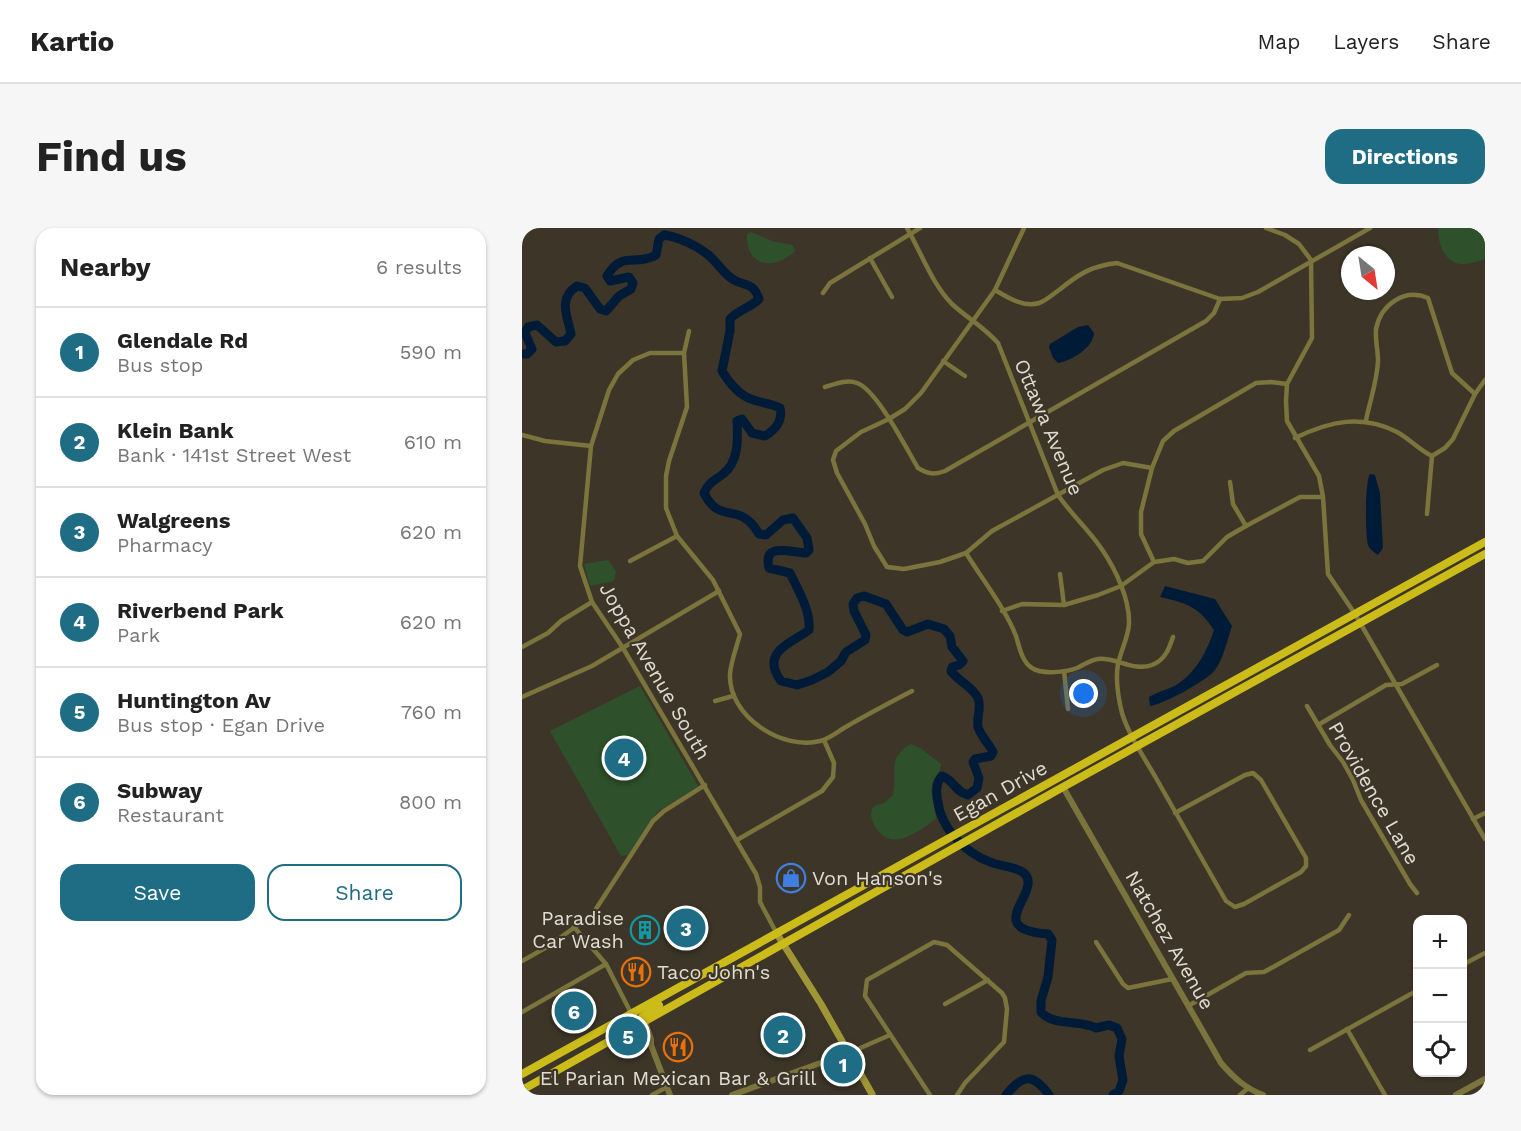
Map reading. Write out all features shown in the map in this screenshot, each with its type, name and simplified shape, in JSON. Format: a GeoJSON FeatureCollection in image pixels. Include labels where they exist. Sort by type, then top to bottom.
{"type":"FeatureCollection","features":[{"type":"Feature","properties":{"kind":"highway","name":"Egan Drive"},"geometry":{"type":"LineString","coordinates":[[522,1075],[1485,542]]}},
{"type":"Feature","properties":{"kind":"highway","name":"Egan Drive"},"geometry":{"type":"LineString","coordinates":[[561,1068],[1485,554]]}},
{"type":"Feature","properties":{"kind":"highway"},"geometry":{"type":"LineString","coordinates":[[642,1024],[640,1020],[646,1014],[710,971]]}},
{"type":"Feature","properties":{"kind":"highway"},"geometry":{"type":"LineString","coordinates":[[522,1090],[625,1027],[631,1022],[632,1015]]}},
{"type":"Feature","properties":{"kind":"main road"},"geometry":{"type":"LineString","coordinates":[[777,934],[821,1004],[873,1095]]}},
{"type":"Feature","properties":{"kind":"street","name":"Ottawa Avenue"},"geometry":{"type":"LineString","coordinates":[[907,228],[942,291],[952,304],[974,320],[998,343],[1058,495],[1102,549],[1121,586],[1127,603],[1129,624],[1119,663],[1118,695],[1125,721],[1175,813],[1226,901],[1235,907],[1244,904],[1301,872],[1306,866],[1306,858],[1261,780],[1253,773],[1245,775],[1175,813]]}},
{"type":"Feature","properties":{"kind":"street"},"geometry":{"type":"LineString","coordinates":[[823,293],[830,283],[920,228]]}},
{"type":"Feature","properties":{"kind":"street"},"geometry":{"type":"LineString","coordinates":[[1024,228],[995,290],[921,393],[905,409],[889,420],[861,432],[836,451],[833,460],[837,473],[865,524],[874,546],[887,567],[904,569],[940,562],[966,554],[992,531],[1103,470],[1123,463],[1152,468]]}},
{"type":"Feature","properties":{"kind":"street"},"geometry":{"type":"LineString","coordinates":[[1266,228],[1285,235],[1299,244],[1311,260],[1312,338],[1287,384],[1287,421],[1319,476],[1323,497],[1328,574],[1355,614],[1485,839]]}},
{"type":"Feature","properties":{"kind":"street"},"geometry":{"type":"LineString","coordinates":[[995,290],[1010,299],[1025,303],[1039,303],[1083,272],[1099,265],[1117,263],[1221,299],[1242,298],[1258,292],[1370,228]]}},
{"type":"Feature","properties":{"kind":"street"},"geometry":{"type":"LineString","coordinates":[[870,258],[892,297]]}},
{"type":"Feature","properties":{"kind":"street"},"geometry":{"type":"LineString","coordinates":[[1366,420],[1378,361],[1376,331],[1379,318],[1388,305],[1401,297],[1416,293],[1428,298],[1452,373],[1474,394]]}},
{"type":"Feature","properties":{"kind":"street"},"geometry":{"type":"LineString","coordinates":[[825,387],[842,382],[857,383],[871,393],[918,468],[927,473],[936,474],[945,471],[1206,321],[1214,313],[1221,299]]}},
{"type":"Feature","properties":{"kind":"street"},"geometry":{"type":"LineString","coordinates":[[689,332],[684,353],[687,407],[669,460],[666,476],[666,508],[677,537],[704,568],[719,591],[740,634],[730,674],[733,696],[746,715],[766,731],[785,741],[806,745],[824,740],[912,691]]}},
{"type":"Feature","properties":{"kind":"street","name":"Joppa Avenue South"},"geometry":{"type":"LineString","coordinates":[[684,353],[650,353],[633,360],[618,374],[609,390],[591,446],[580,566],[592,602],[623,648],[756,874],[760,887],[760,902],[777,934]]}},
{"type":"Feature","properties":{"kind":"street"},"geometry":{"type":"LineString","coordinates":[[944,361],[964,376]]}},
{"type":"Feature","properties":{"kind":"street"},"geometry":{"type":"LineString","coordinates":[[1432,456],[1445,448],[1453,438],[1474,394],[1485,380]]}},
{"type":"Feature","properties":{"kind":"street"},"geometry":{"type":"LineString","coordinates":[[1154,562],[1141,534],[1141,512],[1152,468],[1163,441],[1174,431],[1256,383],[1287,384]]}},
{"type":"Feature","properties":{"kind":"street"},"geometry":{"type":"LineString","coordinates":[[1295,438],[1320,426],[1366,420],[1398,432],[1420,451],[1432,456]]}},
{"type":"Feature","properties":{"kind":"street"},"geometry":{"type":"LineString","coordinates":[[522,435],[545,441],[591,446]]}},
{"type":"Feature","properties":{"kind":"street"},"geometry":{"type":"LineString","coordinates":[[1427,514],[1432,456]]}},
{"type":"Feature","properties":{"kind":"street"},"geometry":{"type":"LineString","coordinates":[[1230,482],[1233,504],[1246,526]]}},
{"type":"Feature","properties":{"kind":"street"},"geometry":{"type":"LineString","coordinates":[[1002,611],[1022,604],[1064,604],[1098,595],[1121,586],[1154,562],[1174,559],[1188,563],[1203,561],[1227,537],[1300,497],[1323,497]]}},
{"type":"Feature","properties":{"kind":"street"},"geometry":{"type":"LineString","coordinates":[[630,561],[677,537]]}},
{"type":"Feature","properties":{"kind":"street"},"geometry":{"type":"LineString","coordinates":[[966,554],[1014,632],[1023,658],[1032,668],[1044,672],[1064,671],[1075,669],[1096,659],[1110,659],[1142,667],[1155,664],[1165,656],[1173,637]]}},
{"type":"Feature","properties":{"kind":"street"},"geometry":{"type":"LineString","coordinates":[[1060,574],[1064,604]]}},
{"type":"Feature","properties":{"kind":"street"},"geometry":{"type":"LineString","coordinates":[[522,697],[592,666],[719,591]]}},
{"type":"Feature","properties":{"kind":"street"},"geometry":{"type":"LineString","coordinates":[[522,647],[548,633],[561,621],[592,602]]}},
{"type":"Feature","properties":{"kind":"street"},"geometry":{"type":"LineString","coordinates":[[1318,725],[1386,686],[1402,684],[1437,664]]}},
{"type":"Feature","properties":{"kind":"street"},"geometry":{"type":"LineString","coordinates":[[1064,671],[1068,709]]}},
{"type":"Feature","properties":{"kind":"street"},"geometry":{"type":"LineString","coordinates":[[715,700],[733,696]]}},
{"type":"Feature","properties":{"kind":"street","name":"Providence Lane"},"geometry":{"type":"LineString","coordinates":[[1307,706],[1343,762],[1361,800],[1417,893]]}},
{"type":"Feature","properties":{"kind":"street"},"geometry":{"type":"LineString","coordinates":[[737,840],[822,791],[833,777],[834,763],[824,740]]}},
{"type":"Feature","properties":{"kind":"street"},"geometry":{"type":"LineString","coordinates":[[522,961],[547,947],[592,915],[653,821],[664,811],[705,785]]}},
{"type":"Feature","properties":{"kind":"street","name":"Natchez Avenue"},"geometry":{"type":"LineString","coordinates":[[1063,787],[1221,1063],[1234,1079],[1247,1089],[1263,1095]]}},
{"type":"Feature","properties":{"kind":"street"},"geometry":{"type":"LineString","coordinates":[[1473,819],[1485,813]]}},
{"type":"Feature","properties":{"kind":"street"},"geometry":{"type":"LineString","coordinates":[[1188,1006],[1246,973],[1264,972],[1339,930],[1349,915]]}},
{"type":"Feature","properties":{"kind":"street"},"geometry":{"type":"LineString","coordinates":[[574,927],[606,964],[632,1015]]}},
{"type":"Feature","properties":{"kind":"street"},"geometry":{"type":"LineString","coordinates":[[930,1095],[865,996],[867,980],[934,942],[947,945],[1002,993],[1007,1003],[1004,1042],[965,1083],[957,1095]]}},
{"type":"Feature","properties":{"kind":"street"},"geometry":{"type":"LineString","coordinates":[[1095,942],[1122,984],[1128,988],[1172,979]]}},
{"type":"Feature","properties":{"kind":"street"},"geometry":{"type":"LineString","coordinates":[[1467,962],[1485,952]]}},
{"type":"Feature","properties":{"kind":"street"},"geometry":{"type":"LineString","coordinates":[[522,1012],[606,964]]}},
{"type":"Feature","properties":{"kind":"street"},"geometry":{"type":"LineString","coordinates":[[945,1004],[988,980]]}},
{"type":"Feature","properties":{"kind":"street"},"geometry":{"type":"LineString","coordinates":[[1310,1050],[1413,993]]}},
{"type":"Feature","properties":{"kind":"street"},"geometry":{"type":"LineString","coordinates":[[642,1024],[646,1041],[651,1045],[670,1095]]}},
{"type":"Feature","properties":{"kind":"street"},"geometry":{"type":"LineString","coordinates":[[1347,1029],[1385,1095]]}},
{"type":"Feature","properties":{"kind":"street"},"geometry":{"type":"LineString","coordinates":[[732,1095],[849,1053],[890,1035]]}},
{"type":"Feature","properties":{"kind":"street"},"geometry":{"type":"LineString","coordinates":[[1456,1095],[1485,1079]]}},
{"type":"Feature","properties":{"kind":"street"},"geometry":{"type":"LineString","coordinates":[[652,1095],[667,1087]]}},
{"type":"Feature","properties":{"kind":"street"},"geometry":{"type":"LineString","coordinates":[[1240,1095],[1247,1089]]}},
{"type":"Feature","properties":{"kind":"green space"},"geometry":{"type":"Polygon","coordinates":[[[1438,228],[1478,228],[1485,238],[1485,259],[1460,264],[1449,259],[1440,245],[1438,228]]]}},
{"type":"Feature","properties":{"kind":"green space"},"geometry":{"type":"Polygon","coordinates":[[[751,232],[772,241],[792,245],[796,250],[780,261],[764,263],[757,260],[748,246],[747,235],[751,232]]]}},
{"type":"Feature","properties":{"kind":"green space"},"geometry":{"type":"Polygon","coordinates":[[[608,560],[616,571],[614,581],[590,586],[584,564],[608,560]]]}},
{"type":"Feature","properties":{"kind":"green space"},"geometry":{"type":"Polygon","coordinates":[[[640,686],[698,786],[657,812],[628,855],[621,856],[550,731],[640,686]]]}},
{"type":"Feature","properties":{"kind":"green space"},"geometry":{"type":"Polygon","coordinates":[[[911,744],[941,764],[932,790],[936,819],[921,830],[904,838],[889,839],[875,826],[871,812],[874,806],[886,802],[893,795],[894,766],[898,754],[911,744]]]}},
{"type":"Feature","properties":{"kind":"water"},"geometry":{"type":"Polygon","coordinates":[[[1088,325],[1094,333],[1090,344],[1075,357],[1058,363],[1053,358],[1050,344],[1078,327],[1088,325]]]}},
{"type":"Feature","properties":{"kind":"water"},"geometry":{"type":"Polygon","coordinates":[[[1370,474],[1375,475],[1380,493],[1383,548],[1378,555],[1370,548],[1367,539],[1366,497],[1370,474]]]}},
{"type":"Feature","properties":{"kind":"water"},"geometry":{"type":"Polygon","coordinates":[[[1165,586],[1215,599],[1232,626],[1220,661],[1211,674],[1195,686],[1150,706],[1149,697],[1176,685],[1195,668],[1214,630],[1192,607],[1160,597],[1165,586]]]}},
{"type":"Feature","properties":{"kind":"waterway"},"geometry":{"type":"LineString","coordinates":[[522,354],[527,354],[532,349],[525,333],[528,327],[537,325],[556,342],[565,341],[571,334],[565,308],[567,297],[577,286],[585,288],[600,309],[606,311],[619,296],[631,289],[633,283],[629,277],[610,281],[607,276],[613,268],[624,261],[642,260],[656,255],[659,239],[664,235],[698,248],[711,257],[730,277],[754,290],[759,299],[730,319],[730,331],[722,371],[742,394],[780,408],[780,417],[775,427],[765,436],[752,433],[742,419],[737,421],[735,457],[728,469],[710,484],[704,493],[717,509],[744,518],[759,534],[766,535],[783,520],[793,518],[807,538],[809,550],[806,553],[774,551],[768,560],[769,568],[790,573],[803,601],[809,623],[809,630],[780,650],[774,663],[775,671],[781,681],[797,685],[828,672],[841,661],[846,652],[865,640],[866,635],[853,604],[857,598],[864,596],[886,604],[903,630],[907,632],[928,624],[944,629],[950,636],[952,647],[963,661],[952,667],[951,671],[978,698],[978,727],[993,752],[991,756],[975,759],[973,762],[979,778],[977,788],[968,795],[942,776],[937,788],[940,812],[956,839],[972,853],[994,863],[1017,869],[1028,878],[1016,916],[1018,924],[1028,931],[1048,934],[1052,940],[1041,1012],[1053,1020],[1090,1025],[1096,1028],[1109,1025],[1117,1028],[1122,1039],[1119,1056],[1123,1080],[1119,1091],[1113,1095]]}},
{"type":"Feature","properties":{"kind":"waterway"},"geometry":{"type":"LineString","coordinates":[[1006,1095],[1018,1083],[1028,1079],[1038,1083],[1049,1095]]}},
{"type":"Feature","properties":{"kind":"place","name":"Riverbend Park"},"geometry":{"type":"Point","coordinates":[624,758]}},
{"type":"Feature","properties":{"kind":"place","name":"Von Hanson's"},"geometry":{"type":"Point","coordinates":[791,878]}},
{"type":"Feature","properties":{"kind":"place","name":"Walgreens"},"geometry":{"type":"Point","coordinates":[686,928]}},
{"type":"Feature","properties":{"kind":"place","name":"Paradise Car Wash"},"geometry":{"type":"Point","coordinates":[645,930]}},
{"type":"Feature","properties":{"kind":"place","name":"Taco John's"},"geometry":{"type":"Point","coordinates":[636,972]}},
{"type":"Feature","properties":{"kind":"place","name":"Subway"},"geometry":{"type":"Point","coordinates":[574,1011]}},
{"type":"Feature","properties":{"kind":"place","name":"Klein Bank"},"geometry":{"type":"Point","coordinates":[783,1035]}},
{"type":"Feature","properties":{"kind":"place","name":"Huntington Av"},"geometry":{"type":"Point","coordinates":[628,1036]}},
{"type":"Feature","properties":{"kind":"place","name":"El Parian Mexican Bar & Grill"},"geometry":{"type":"Point","coordinates":[678,1047]}},
{"type":"Feature","properties":{"kind":"place","name":"Glendale Rd"},"geometry":{"type":"Point","coordinates":[843,1064]}}]}
